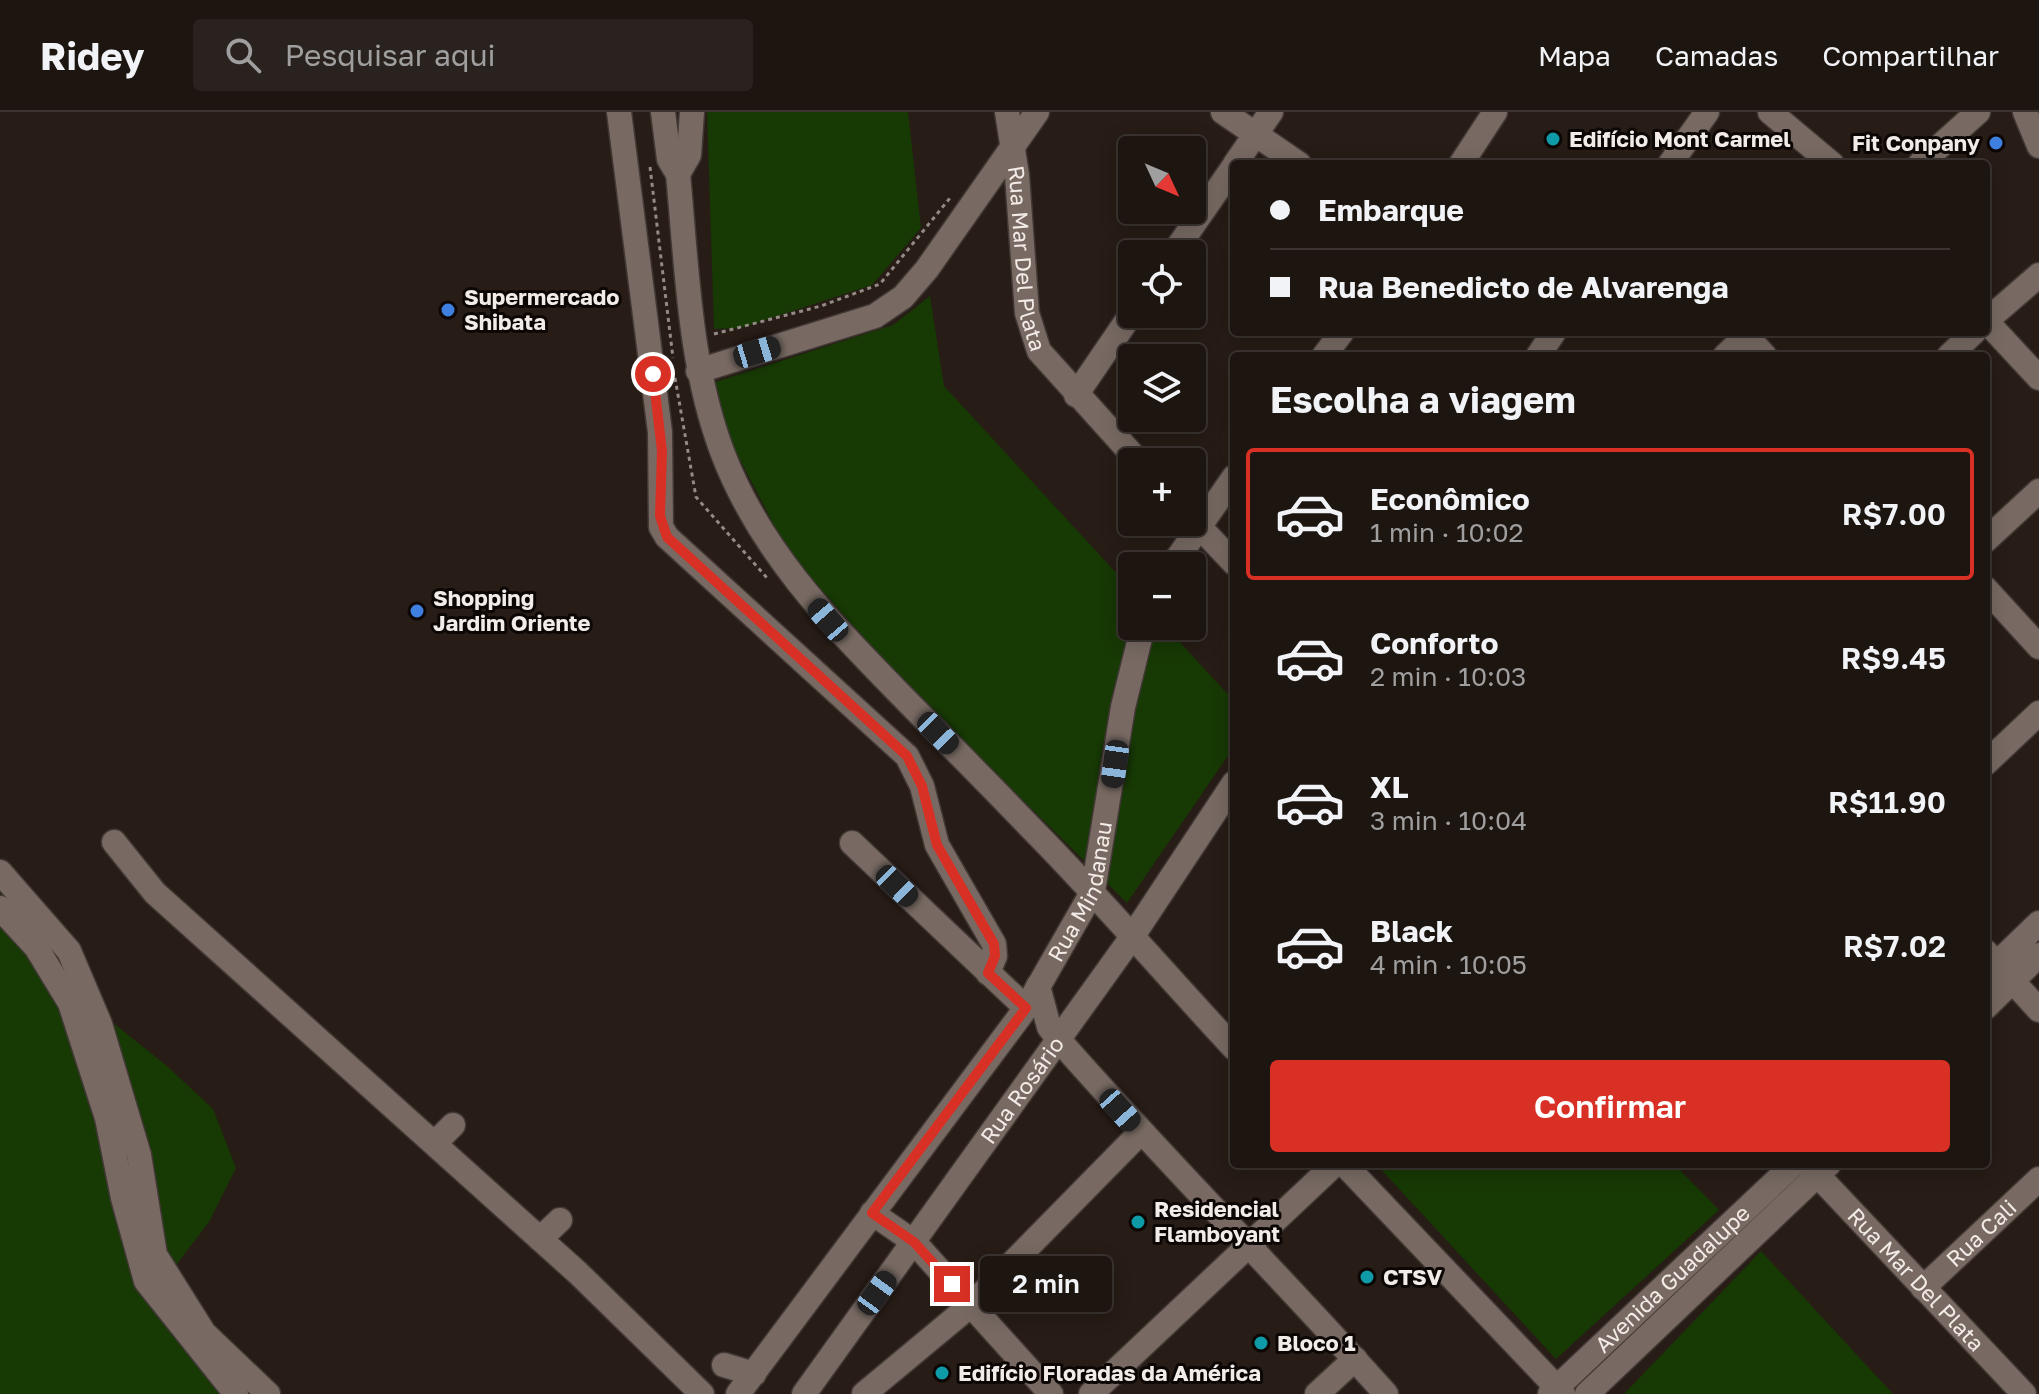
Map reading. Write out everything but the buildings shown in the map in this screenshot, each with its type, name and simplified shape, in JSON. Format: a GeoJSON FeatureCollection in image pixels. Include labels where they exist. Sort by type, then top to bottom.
{"type":"FeatureCollection","features":[{"type":"Feature","properties":{"kind":"street"},"geometry":{"type":"LineString","coordinates":[[619,112],[662,451],[661,527],[667,537],[907,756],[922,786],[937,845],[994,944],[995,956],[988,973]]}},
{"type":"Feature","properties":{"kind":"street"},"geometry":{"type":"LineString","coordinates":[[663,112],[669,159],[678,174],[698,371],[713,425],[738,487],[769,544],[793,579],[828,620],[1093,891],[1230,1044]]}},
{"type":"Feature","properties":{"kind":"street"},"geometry":{"type":"LineString","coordinates":[[678,174],[689,155],[692,112]]}},
{"type":"Feature","properties":{"kind":"street","name":"Rua Mar Del Plata"},"geometry":{"type":"LineString","coordinates":[[1007,112],[1017,175],[1027,313],[1039,351],[1126,448]]}},
{"type":"Feature","properties":{"kind":"street"},"geometry":{"type":"LineString","coordinates":[[698,371],[875,316],[903,297],[1037,112]]}},
{"type":"Feature","properties":{"kind":"street"},"geometry":{"type":"LineString","coordinates":[[1223,112],[1293,160]]}},
{"type":"Feature","properties":{"kind":"street"},"geometry":{"type":"LineString","coordinates":[[1238,160],[1271,112]]}},
{"type":"Feature","properties":{"kind":"street"},"geometry":{"type":"LineString","coordinates":[[1464,160],[1495,112]]}},
{"type":"Feature","properties":{"kind":"street"},"geometry":{"type":"LineString","coordinates":[[1673,160],[1707,112]]}},
{"type":"Feature","properties":{"kind":"street"},"geometry":{"type":"LineString","coordinates":[[1770,112],[1827,160]]}},
{"type":"Feature","properties":{"kind":"street"},"geometry":{"type":"LineString","coordinates":[[1924,160],[1978,112]]}},
{"type":"Feature","properties":{"kind":"street"},"geometry":{"type":"LineString","coordinates":[[2025,112],[2039,146]]}},
{"type":"Feature","properties":{"kind":"street"},"geometry":{"type":"LineString","coordinates":[[1183,240],[1230,172]]}},
{"type":"Feature","properties":{"kind":"street"},"geometry":{"type":"LineString","coordinates":[[1990,318],[2039,275]]}},
{"type":"Feature","properties":{"kind":"street"},"geometry":{"type":"LineString","coordinates":[[1990,325],[2039,378]]}},
{"type":"Feature","properties":{"kind":"street"},"geometry":{"type":"LineString","coordinates":[[1076,395],[1122,328]]}},
{"type":"Feature","properties":{"kind":"street"},"geometry":{"type":"LineString","coordinates":[[1729,352],[1743,336]]}},
{"type":"Feature","properties":{"kind":"street"},"geometry":{"type":"LineString","coordinates":[[1748,336],[1762,352]]}},
{"type":"Feature","properties":{"kind":"street"},"geometry":{"type":"LineString","coordinates":[[1953,352],[1970,336]]}},
{"type":"Feature","properties":{"kind":"street"},"geometry":{"type":"LineString","coordinates":[[1206,509],[1230,482]]}},
{"type":"Feature","properties":{"kind":"street"},"geometry":{"type":"LineString","coordinates":[[1990,536],[2039,491]]}},
{"type":"Feature","properties":{"kind":"street"},"geometry":{"type":"LineString","coordinates":[[1206,534],[1230,559]]}},
{"type":"Feature","properties":{"kind":"street"},"geometry":{"type":"LineString","coordinates":[[1990,593],[2039,647]]}},
{"type":"Feature","properties":{"kind":"street","name":"Rua Mindanau"},"geometry":{"type":"LineString","coordinates":[[738,1394],[1026,1008],[1093,891],[1126,692],[1139,640]]}},
{"type":"Feature","properties":{"kind":"street"},"geometry":{"type":"LineString","coordinates":[[1990,759],[2039,713]]}},
{"type":"Feature","properties":{"kind":"street","name":"Rua Rosário"},"geometry":{"type":"LineString","coordinates":[[804,1394],[1132,937],[1230,789]]}},
{"type":"Feature","properties":{"kind":"street"},"geometry":{"type":"LineString","coordinates":[[114,842],[155,893],[239,953],[302,1007],[435,1143],[702,1394]]}},
{"type":"Feature","properties":{"kind":"street"},"geometry":{"type":"LineString","coordinates":[[852,843],[1026,1008]]}},
{"type":"Feature","properties":{"kind":"street"},"geometry":{"type":"LineString","coordinates":[[0,872],[69,951],[100,1024],[139,1155],[155,1255],[204,1333],[268,1394]]}},
{"type":"Feature","properties":{"kind":"street"},"geometry":{"type":"LineString","coordinates":[[0,908],[42,956],[70,1003],[107,1118],[123,1198],[146,1281],[236,1394]]}},
{"type":"Feature","properties":{"kind":"street"},"geometry":{"type":"LineString","coordinates":[[1990,990],[1995,968],[2039,923]]}},
{"type":"Feature","properties":{"kind":"street"},"geometry":{"type":"LineString","coordinates":[[1995,968],[2039,955]]}},
{"type":"Feature","properties":{"kind":"street"},"geometry":{"type":"LineString","coordinates":[[1995,968],[2039,1010]]}},
{"type":"Feature","properties":{"kind":"street"},"geometry":{"type":"LineString","coordinates":[[1038,986],[1049,1027],[1059,1040],[1140,1133],[1250,1245],[1386,1394]]}},
{"type":"Feature","properties":{"kind":"street"},"geometry":{"type":"LineString","coordinates":[[435,1143],[453,1125]]}},
{"type":"Feature","properties":{"kind":"street"},"geometry":{"type":"LineString","coordinates":[[864,1394],[971,1305],[1140,1133]]}},
{"type":"Feature","properties":{"kind":"street"},"geometry":{"type":"LineString","coordinates":[[1091,1394],[1331,1168]]}},
{"type":"Feature","properties":{"kind":"street"},"geometry":{"type":"LineString","coordinates":[[1348,1168],[1556,1392]]}},
{"type":"Feature","properties":{"kind":"street","name":"Avenida Guadalupe"},"geometry":{"type":"LineString","coordinates":[[1556,1392],[1790,1168]]}},
{"type":"Feature","properties":{"kind":"street","name":"Avenida Guadalupe"},"geometry":{"type":"LineString","coordinates":[[1587,1394],[1817,1168]]}},
{"type":"Feature","properties":{"kind":"street","name":"Rua Mar Del Plata"},"geometry":{"type":"LineString","coordinates":[[1819,1168],[1923,1288],[2024,1394]]}},
{"type":"Feature","properties":{"kind":"street","name":"Rua Cali"},"geometry":{"type":"LineString","coordinates":[[1923,1288],[2039,1179]]}},
{"type":"Feature","properties":{"kind":"street"},"geometry":{"type":"LineString","coordinates":[[872,1213],[914,1242],[1051,1394]]}},
{"type":"Feature","properties":{"kind":"street"},"geometry":{"type":"LineString","coordinates":[[540,1239],[560,1220]]}},
{"type":"Feature","properties":{"kind":"street"},"geometry":{"type":"LineString","coordinates":[[1317,1394],[1355,1359]]}},
{"type":"Feature","properties":{"kind":"street"},"geometry":{"type":"LineString","coordinates":[[724,1365],[754,1374]]}},
{"type":"Feature","properties":{"kind":"path"},"geometry":{"type":"LineString","coordinates":[[694,339],[821,306],[880,284],[951,197]]}},
{"type":"Feature","properties":{"kind":"green space"},"geometry":{"type":"Polygon","coordinates":[[[707,112],[908,112],[921,228],[872,285],[741,328],[714,329],[707,112]]]}},
{"type":"Feature","properties":{"kind":"green space"},"geometry":{"type":"Polygon","coordinates":[[[930,296],[944,386],[1118,575],[1118,640],[1178,640],[1230,697],[1230,753],[1127,903],[840,620],[786,548],[737,454],[709,384],[893,325],[930,296]]]}},
{"type":"Feature","properties":{"kind":"green space"},"geometry":{"type":"Polygon","coordinates":[[[0,911],[52,974],[167,1066],[213,1109],[236,1168],[209,1222],[173,1269],[163,1319],[175,1339],[238,1394],[0,1394],[0,911]]]}},
{"type":"Feature","properties":{"kind":"green space"},"geometry":{"type":"Polygon","coordinates":[[[1380,1168],[1678,1168],[1719,1210],[1556,1359],[1380,1168]]]}},
{"type":"Feature","properties":{"kind":"green space"},"geometry":{"type":"Polygon","coordinates":[[[1761,1251],[1893,1394],[1624,1394],[1761,1251]]]}},
{"type":"Feature","properties":{"kind":"place","name":"Edifício Mont Carmel"},"geometry":{"type":"Point","coordinates":[1553,139]}},
{"type":"Feature","properties":{"kind":"place","name":"Fit Conpany"},"geometry":{"type":"Point","coordinates":[1996,143]}},
{"type":"Feature","properties":{"kind":"place","name":"Supermercado Shibata"},"geometry":{"type":"Point","coordinates":[448,310]}},
{"type":"Feature","properties":{"kind":"place","name":"Shopping Jardim Oriente"},"geometry":{"type":"Point","coordinates":[417,611]}},
{"type":"Feature","properties":{"kind":"place","name":"Residencial Flamboyant"},"geometry":{"type":"Point","coordinates":[1138,1222]}},
{"type":"Feature","properties":{"kind":"place","name":"CTSV"},"geometry":{"type":"Point","coordinates":[1367,1277]}},
{"type":"Feature","properties":{"kind":"place","name":"Bloco 1"},"geometry":{"type":"Point","coordinates":[1261,1343]}},
{"type":"Feature","properties":{"kind":"place","name":"Edifício Floradas da América"},"geometry":{"type":"Point","coordinates":[942,1373]}},
{"type":"Feature","properties":{"kind":"route"},"geometry":{"type":"LineString","coordinates":[[653,374],[662,451],[659,492],[661,527],[667,537],[907,756],[922,786],[937,845],[962,894],[988,928],[994,944],[995,956],[988,973],[1026,1008],[872,1213],[914,1242],[952,1284]]}}]}
